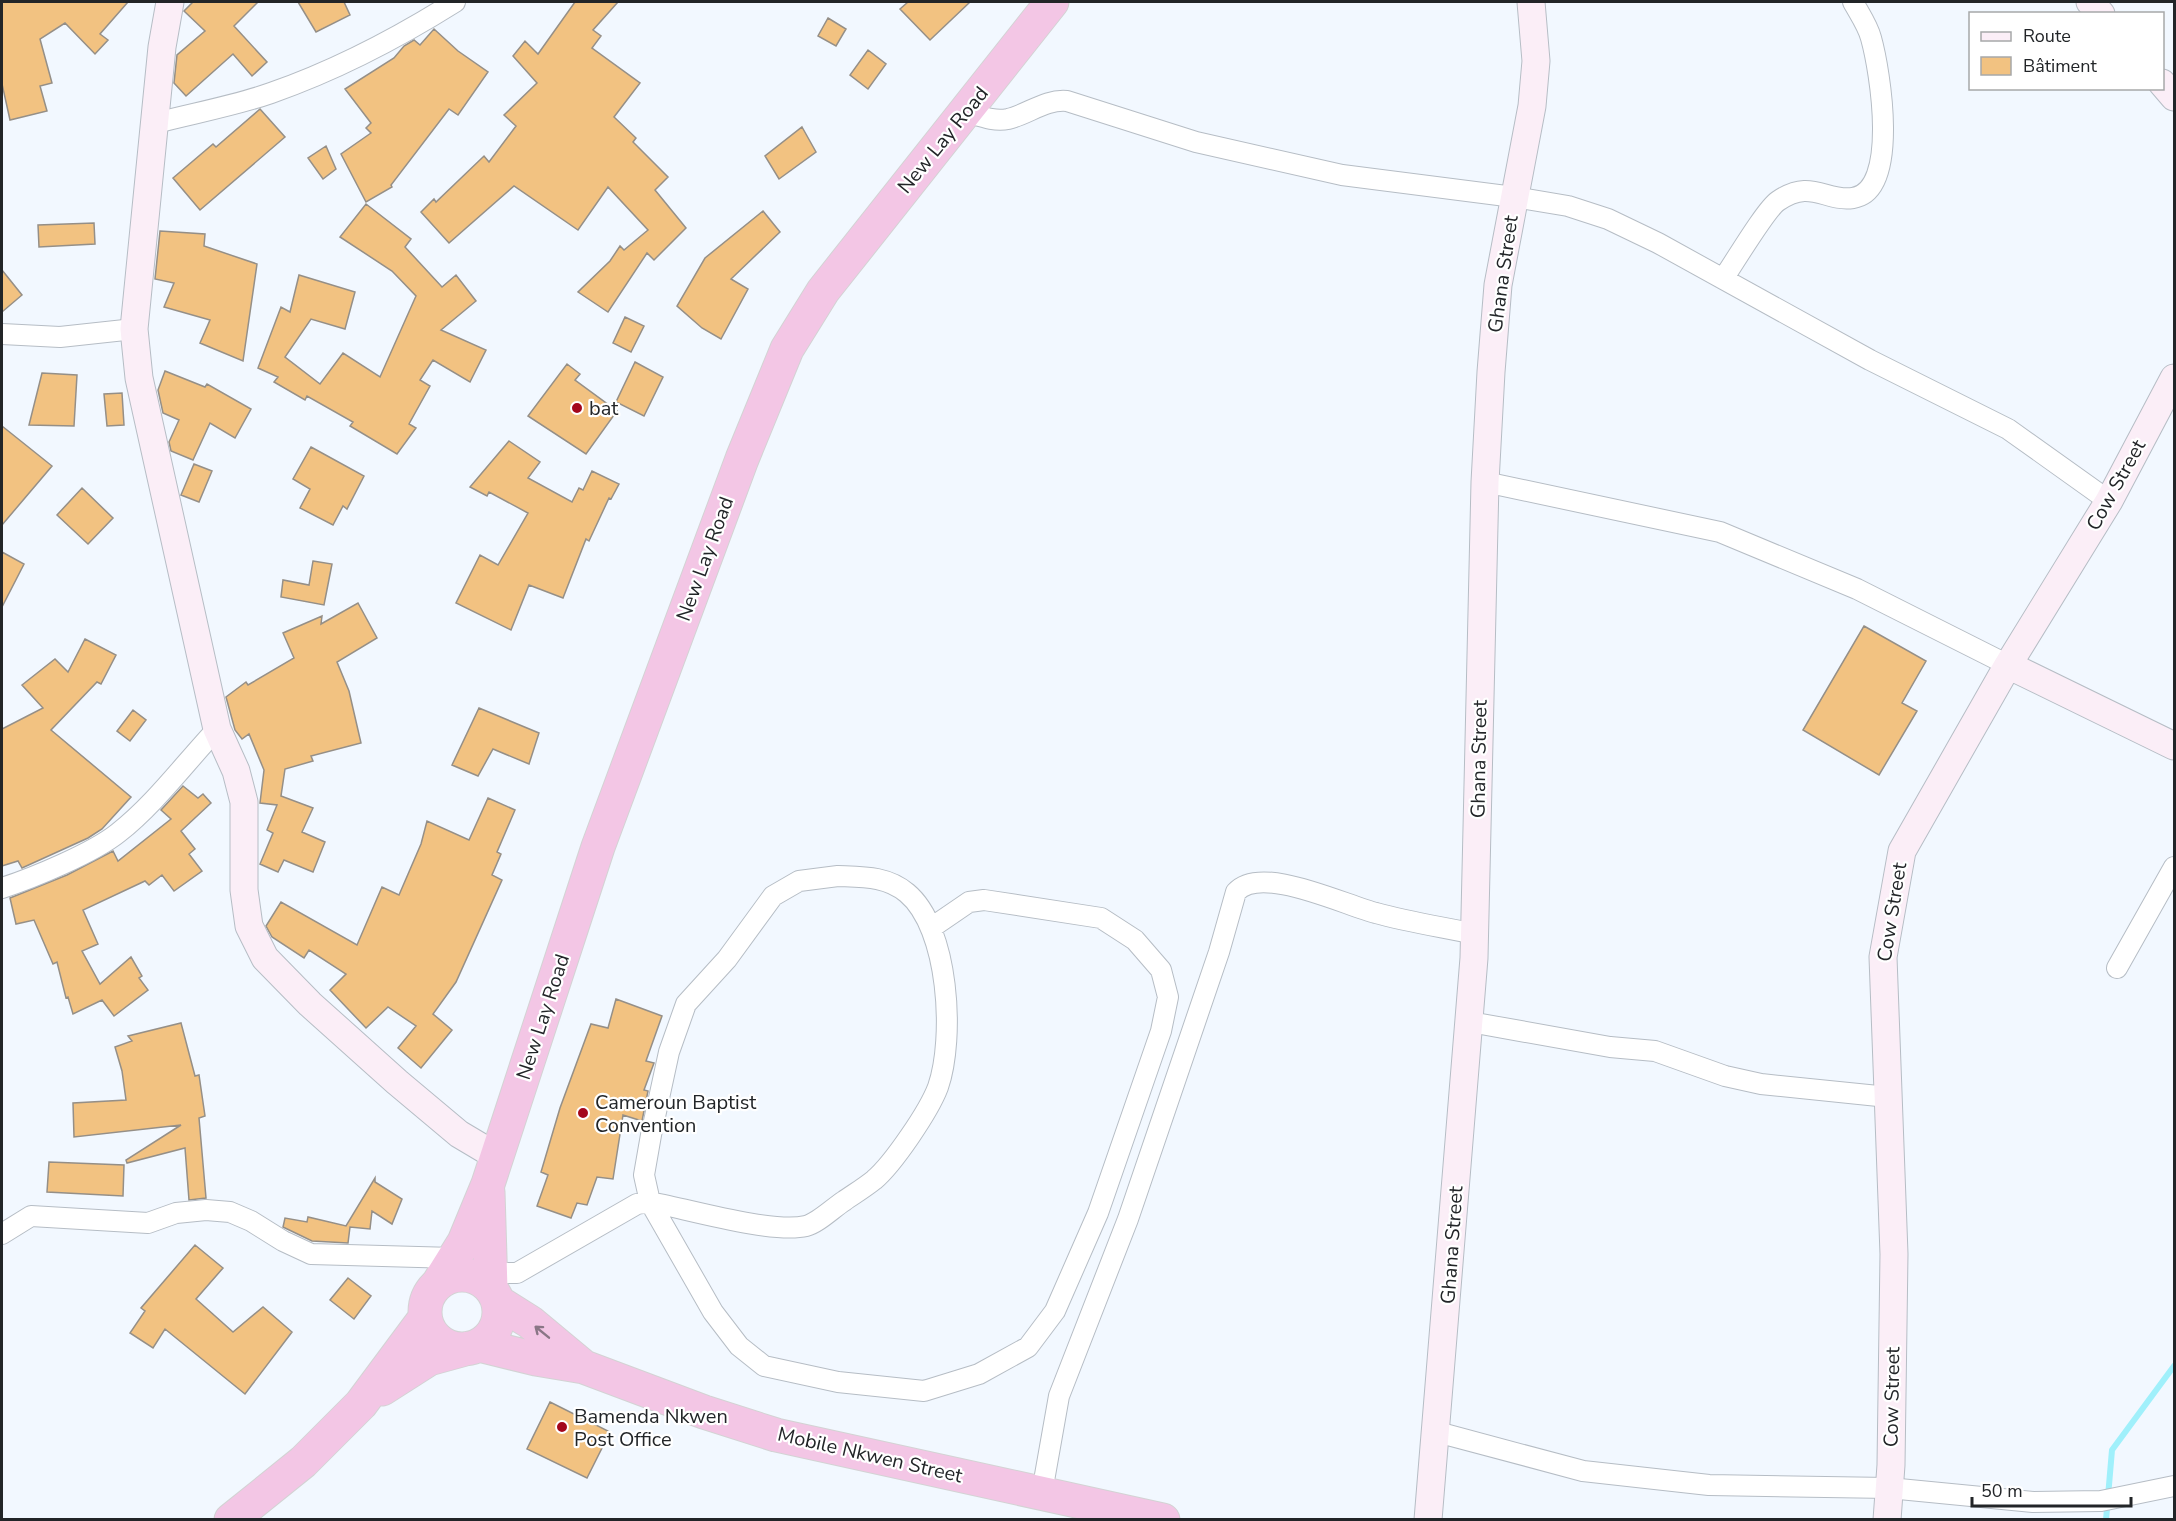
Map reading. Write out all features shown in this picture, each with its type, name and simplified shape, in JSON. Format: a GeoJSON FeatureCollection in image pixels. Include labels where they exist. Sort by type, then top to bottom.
{"type":"FeatureCollection","features":[{"type":"Feature","properties":{"kind":"highway","name":"New Lay Road"},"geometry":{"type":"LineString","coordinates":[[446,1270],[464,1242],[492,1170],[598,847],[742,459],[788,349],[823,291],[1052,2]]}},
{"type":"Feature","properties":{"kind":"highway"},"geometry":{"type":"LineString","coordinates":[[361,1404],[413,1367],[429,1359],[474,1347],[494,1332],[499,1317],[493,1288],[492,1170]]}},
{"type":"Feature","properties":{"kind":"highway"},"geometry":{"type":"LineString","coordinates":[[446,1270],[452,1276],[466,1275],[480,1279],[584,1367],[474,1347],[454,1348],[441,1343],[430,1332],[425,1318],[425,1305],[430,1292],[446,1270]]}},
{"type":"Feature","properties":{"kind":"highway"},"geometry":{"type":"LineString","coordinates":[[231,1520],[303,1462],[361,1404],[425,1318]]}},
{"type":"Feature","properties":{"kind":"highway","name":"Mobile Nkwen Street"},"geometry":{"type":"LineString","coordinates":[[584,1367],[704,1412],[776,1435],[895,1463],[1042,1491],[1097,1512],[1163,1520]]}},
{"type":"Feature","properties":{"kind":"street"},"geometry":{"type":"LineString","coordinates":[[171,2],[162,46],[134,329],[138,378],[217,729],[236,771],[244,802],[244,890],[249,926],[265,958],[310,1004],[459,1134],[492,1170]]}},
{"type":"Feature","properties":{"kind":"street"},"geometry":{"type":"LineString","coordinates":[[156,123],[269,93],[333,69],[397,38],[455,2]]}},
{"type":"Feature","properties":{"kind":"street","name":"Ghana Street"},"geometry":{"type":"LineString","coordinates":[[1428,1520],[1470,1022],[1475,934],[1485,482],[1498,285],[1532,106],[1536,61],[1531,2]]}},
{"type":"Feature","properties":{"kind":"street"},"geometry":{"type":"LineString","coordinates":[[1723,279],[1775,202],[1791,193],[1811,190],[1852,198],[1865,193],[1872,186],[1884,147],[1882,106],[1871,38],[1853,2]]}},
{"type":"Feature","properties":{"kind":"street"},"geometry":{"type":"LineString","coordinates":[[2164,84],[2175,97]]}},
{"type":"Feature","properties":{"kind":"street"},"geometry":{"type":"LineString","coordinates":[[966,112],[991,120],[1008,119],[1055,100],[1196,142],[1342,175],[1514,196],[1568,206],[1608,219],[1870,360],[2008,429],[2109,501]]}},
{"type":"Feature","properties":{"kind":"street"},"geometry":{"type":"LineString","coordinates":[[2,334],[60,337],[134,329]]}},
{"type":"Feature","properties":{"kind":"street","name":"Cow Street"},"geometry":{"type":"LineString","coordinates":[[1887,1520],[1894,1254],[1882,957],[1902,851],[2008,665],[2109,501],[2175,378]]}},
{"type":"Feature","properties":{"kind":"street"},"geometry":{"type":"LineString","coordinates":[[1485,482],[1720,532],[1857,589],[2175,746]]}},
{"type":"Feature","properties":{"kind":"street"},"geometry":{"type":"LineString","coordinates":[[2,888],[74,857],[117,834],[147,806],[217,729]]}},
{"type":"Feature","properties":{"kind":"street"},"geometry":{"type":"LineString","coordinates":[[2117,968],[2175,867]]}},
{"type":"Feature","properties":{"kind":"street"},"geometry":{"type":"LineString","coordinates":[[493,1288],[637,1204],[650,1202],[771,1226],[807,1226],[875,1179],[920,1122],[938,1087],[945,1042],[945,972],[931,928],[919,907],[907,893],[878,878],[838,876],[799,881],[772,896],[727,959],[686,1004],[669,1052],[651,1135],[644,1175],[650,1202],[713,1312],[739,1346],[764,1366],[838,1382],[924,1391],[979,1374],[1028,1347],[1055,1311],[1098,1213],[1161,1031],[1168,997],[1161,970],[1135,940],[1101,918],[984,900],[969,902],[931,928]]}},
{"type":"Feature","properties":{"kind":"street"},"geometry":{"type":"LineString","coordinates":[[1042,1491],[1059,1396],[1128,1219],[1219,952],[1236,892],[1242,885],[1259,882],[1300,888],[1374,913],[1475,934]]}},
{"type":"Feature","properties":{"kind":"street"},"geometry":{"type":"LineString","coordinates":[[1470,1022],[1610,1047],[1655,1051],[1725,1076],[1761,1084],[1888,1097]]}},
{"type":"Feature","properties":{"kind":"street"},"geometry":{"type":"LineString","coordinates":[[2,1234],[31,1216],[148,1223],[176,1214],[206,1210],[230,1212],[240,1216],[283,1242],[311,1254],[446,1270]]}},
{"type":"Feature","properties":{"kind":"street"},"geometry":{"type":"LineString","coordinates":[[1437,1432],[1583,1471],[1655,1481],[1709,1485],[1889,1488],[2033,1502],[2101,1501],[2175,1486]]}},
{"type":"Feature","properties":{"kind":"building"},"geometry":{"type":"Polygon","coordinates":[[[2,2],[128,2],[100,34],[108,40],[95,54],[65,23],[40,39],[52,83],[40,86],[47,111],[10,120],[2,84],[2,2]]]}},
{"type":"Feature","properties":{"kind":"building"},"geometry":{"type":"Polygon","coordinates":[[[193,2],[258,2],[234,26],[267,62],[252,76],[233,54],[186,96],[174,83],[177,55],[205,31],[184,11],[193,2]]]}},
{"type":"Feature","properties":{"kind":"building"},"geometry":{"type":"Polygon","coordinates":[[[298,2],[344,2],[350,15],[316,32],[298,2]]]}},
{"type":"Feature","properties":{"kind":"building"},"geometry":{"type":"Polygon","coordinates":[[[575,2],[618,2],[593,30],[601,36],[592,48],[640,83],[614,117],[636,138],[633,142],[668,177],[655,190],[686,228],[654,260],[647,253],[608,312],[578,292],[610,261],[620,246],[624,250],[648,230],[608,187],[578,230],[514,186],[449,243],[421,212],[434,199],[436,202],[484,156],[489,162],[516,126],[504,115],[537,83],[513,56],[525,41],[538,54],[575,2]]]}},
{"type":"Feature","properties":{"kind":"building"},"geometry":{"type":"Polygon","coordinates":[[[908,2],[970,2],[930,40],[900,9],[908,2]]]}},
{"type":"Feature","properties":{"kind":"building"},"geometry":{"type":"Polygon","coordinates":[[[828,18],[846,29],[836,46],[818,36],[828,18]]]}},
{"type":"Feature","properties":{"kind":"building"},"geometry":{"type":"Polygon","coordinates":[[[434,29],[458,51],[488,72],[458,115],[449,109],[391,185],[392,187],[366,202],[341,154],[371,133],[366,128],[371,123],[345,89],[394,58],[404,46],[414,40],[420,45],[434,29]]]}},
{"type":"Feature","properties":{"kind":"building"},"geometry":{"type":"Polygon","coordinates":[[[868,50],[886,64],[868,89],[850,75],[868,50]]]}},
{"type":"Feature","properties":{"kind":"building"},"geometry":{"type":"Polygon","coordinates":[[[260,109],[285,137],[200,210],[173,178],[213,144],[216,147],[260,109]]]}},
{"type":"Feature","properties":{"kind":"building"},"geometry":{"type":"Polygon","coordinates":[[[802,127],[816,152],[779,179],[765,156],[802,127]]]}},
{"type":"Feature","properties":{"kind":"building"},"geometry":{"type":"Polygon","coordinates":[[[326,146],[336,169],[323,179],[308,158],[326,146]]]}},
{"type":"Feature","properties":{"kind":"building"},"geometry":{"type":"Polygon","coordinates":[[[366,204],[411,239],[405,247],[442,287],[456,275],[476,301],[441,330],[486,350],[470,382],[433,360],[420,380],[430,386],[409,424],[416,428],[397,454],[350,426],[353,422],[307,396],[305,400],[274,382],[278,377],[258,368],[281,307],[290,312],[299,275],[355,292],[345,329],[311,319],[285,357],[320,384],[343,353],[380,377],[416,296],[392,271],[340,237],[366,204]]]}},
{"type":"Feature","properties":{"kind":"building"},"geometry":{"type":"Polygon","coordinates":[[[763,211],[780,232],[731,279],[748,289],[721,339],[702,328],[677,306],[705,258],[763,211]]]}},
{"type":"Feature","properties":{"kind":"building"},"geometry":{"type":"Polygon","coordinates":[[[94,223],[95,244],[39,247],[38,225],[94,223]]]}},
{"type":"Feature","properties":{"kind":"building"},"geometry":{"type":"Polygon","coordinates":[[[160,231],[205,234],[204,246],[257,264],[243,361],[200,343],[210,320],[164,307],[174,283],[155,279],[160,231]]]}},
{"type":"Feature","properties":{"kind":"building"},"geometry":{"type":"Polygon","coordinates":[[[2,270],[22,295],[2,312],[2,270]]]}},
{"type":"Feature","properties":{"kind":"building"},"geometry":{"type":"Polygon","coordinates":[[[625,317],[644,326],[631,352],[613,343],[625,317]]]}},
{"type":"Feature","properties":{"kind":"building"},"geometry":{"type":"Polygon","coordinates":[[[635,362],[663,377],[644,416],[616,402],[635,362]]]}},
{"type":"Feature","properties":{"kind":"building"},"geometry":{"type":"Polygon","coordinates":[[[567,364],[580,374],[575,380],[617,411],[586,454],[528,416],[567,364]]]}},
{"type":"Feature","properties":{"kind":"building"},"geometry":{"type":"Polygon","coordinates":[[[165,371],[205,387],[207,384],[251,409],[235,438],[210,423],[193,460],[171,451],[169,442],[179,420],[163,413],[158,390],[165,371]]]}},
{"type":"Feature","properties":{"kind":"building"},"geometry":{"type":"Polygon","coordinates":[[[42,373],[77,375],[74,426],[29,425],[42,373]]]}},
{"type":"Feature","properties":{"kind":"building"},"geometry":{"type":"Polygon","coordinates":[[[122,393],[124,425],[107,426],[104,394],[122,393]]]}},
{"type":"Feature","properties":{"kind":"building"},"geometry":{"type":"Polygon","coordinates":[[[2,426],[52,466],[2,525],[2,426]]]}},
{"type":"Feature","properties":{"kind":"building"},"geometry":{"type":"Polygon","coordinates":[[[509,441],[540,462],[528,478],[572,502],[579,488],[583,490],[592,471],[619,484],[611,499],[609,498],[589,541],[586,539],[563,598],[529,585],[511,630],[456,603],[480,555],[498,565],[528,513],[489,492],[487,496],[470,487],[509,441]]]}},
{"type":"Feature","properties":{"kind":"building"},"geometry":{"type":"Polygon","coordinates":[[[311,447],[364,476],[347,509],[343,506],[333,525],[300,508],[310,489],[293,479],[311,447]]]}},
{"type":"Feature","properties":{"kind":"building"},"geometry":{"type":"Polygon","coordinates":[[[194,464],[212,471],[199,502],[181,495],[194,464]]]}},
{"type":"Feature","properties":{"kind":"building"},"geometry":{"type":"Polygon","coordinates":[[[82,488],[113,518],[88,544],[57,515],[82,488]]]}},
{"type":"Feature","properties":{"kind":"building"},"geometry":{"type":"Polygon","coordinates":[[[2,552],[24,564],[2,607],[2,552]]]}},
{"type":"Feature","properties":{"kind":"building"},"geometry":{"type":"Polygon","coordinates":[[[313,561],[332,564],[324,605],[281,597],[283,580],[309,585],[313,561]]]}},
{"type":"Feature","properties":{"kind":"building"},"geometry":{"type":"Polygon","coordinates":[[[358,603],[377,638],[337,662],[349,691],[361,743],[311,756],[313,761],[285,769],[281,796],[313,808],[302,832],[325,842],[313,872],[284,860],[278,872],[260,864],[273,833],[267,830],[277,805],[260,803],[264,770],[249,734],[242,739],[235,730],[226,697],[246,682],[248,685],[294,658],[283,633],[322,616],[321,624],[358,603]]]}},
{"type":"Feature","properties":{"kind":"building"},"geometry":{"type":"Polygon","coordinates":[[[1864,626],[1926,661],[1902,703],[1917,711],[1879,775],[1803,730],[1864,626]]]}},
{"type":"Feature","properties":{"kind":"building"},"geometry":{"type":"Polygon","coordinates":[[[85,639],[116,655],[101,684],[97,682],[51,730],[131,797],[102,829],[88,838],[22,868],[18,861],[2,866],[2,729],[43,708],[22,685],[55,659],[68,672],[85,639]]]}},
{"type":"Feature","properties":{"kind":"building"},"geometry":{"type":"Polygon","coordinates":[[[479,708],[539,733],[529,764],[493,749],[478,776],[452,765],[479,708]]]}},
{"type":"Feature","properties":{"kind":"building"},"geometry":{"type":"Polygon","coordinates":[[[133,710],[146,720],[130,741],[117,731],[133,710]]]}},
{"type":"Feature","properties":{"kind":"building"},"geometry":{"type":"Polygon","coordinates":[[[183,786],[198,798],[203,794],[211,803],[181,831],[195,849],[189,854],[202,871],[174,891],[162,875],[149,885],[145,881],[83,910],[98,944],[82,951],[100,984],[131,957],[142,976],[139,978],[148,990],[114,1016],[102,1000],[73,1014],[68,997],[66,998],[57,962],[53,964],[34,920],[16,924],[10,898],[67,875],[113,851],[118,861],[171,819],[161,810],[183,786]]]}},
{"type":"Feature","properties":{"kind":"building"},"geometry":{"type":"Polygon","coordinates":[[[488,798],[515,810],[497,852],[501,854],[492,875],[502,880],[456,982],[433,1014],[452,1030],[421,1068],[398,1048],[416,1026],[388,1007],[366,1028],[330,990],[346,974],[309,950],[304,958],[272,937],[266,926],[281,902],[357,945],[382,887],[399,895],[421,844],[427,821],[469,840],[488,798]]]}},
{"type":"Feature","properties":{"kind":"building","name":"Cameroun Baptist Convention"},"geometry":{"type":"Polygon","coordinates":[[[616,999],[662,1016],[646,1061],[654,1063],[644,1090],[648,1091],[642,1121],[623,1115],[613,1179],[597,1177],[587,1205],[577,1203],[571,1218],[537,1206],[548,1175],[541,1172],[560,1108],[591,1024],[608,1028],[616,999]]]}},
{"type":"Feature","properties":{"kind":"building"},"geometry":{"type":"Polygon","coordinates":[[[181,1023],[195,1076],[199,1075],[205,1116],[199,1118],[206,1198],[189,1200],[185,1148],[127,1163],[126,1160],[181,1125],[74,1137],[73,1103],[126,1100],[122,1071],[115,1047],[132,1041],[128,1036],[181,1023]]]}},
{"type":"Feature","properties":{"kind":"building"},"geometry":{"type":"Polygon","coordinates":[[[49,1162],[124,1165],[123,1196],[47,1192],[49,1162]]]}},
{"type":"Feature","properties":{"kind":"building"},"geometry":{"type":"Polygon","coordinates":[[[375,1178],[375,1182],[402,1199],[392,1224],[372,1211],[370,1229],[350,1227],[348,1243],[312,1241],[283,1227],[285,1218],[307,1222],[308,1217],[346,1226],[375,1178]]]}},
{"type":"Feature","properties":{"kind":"building"},"geometry":{"type":"Polygon","coordinates":[[[195,1245],[223,1268],[196,1299],[233,1332],[263,1307],[292,1332],[245,1394],[165,1329],[153,1348],[130,1333],[145,1311],[141,1308],[195,1245]]]}},
{"type":"Feature","properties":{"kind":"building"},"geometry":{"type":"Polygon","coordinates":[[[348,1278],[371,1296],[354,1319],[330,1300],[348,1278]]]}},
{"type":"Feature","properties":{"kind":"building"},"geometry":{"type":"Polygon","coordinates":[[[550,1402],[610,1432],[587,1478],[527,1449],[550,1402]]]}},
{"type":"Feature","properties":{"kind":"waterway"},"geometry":{"type":"LineString","coordinates":[[2106,1520],[2112,1450],[2174,1366]]}},
{"type":"Feature","properties":{"kind":"place","name":"bat"},"geometry":{"type":"Point","coordinates":[577,408]}},
{"type":"Feature","properties":{"kind":"place","name":"Cameroun Baptist Convention"},"geometry":{"type":"Point","coordinates":[583,1113]}},
{"type":"Feature","properties":{"kind":"place","name":"Bamenda Nkwen Post Office"},"geometry":{"type":"Point","coordinates":[562,1427]}}]}
